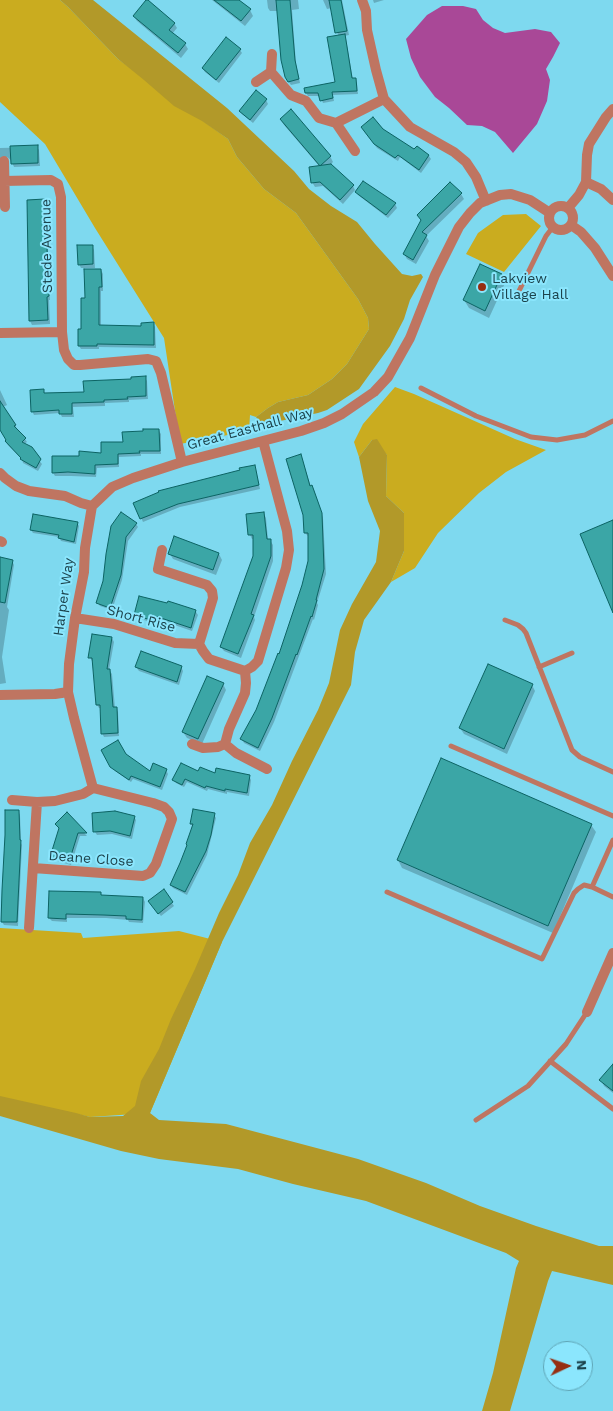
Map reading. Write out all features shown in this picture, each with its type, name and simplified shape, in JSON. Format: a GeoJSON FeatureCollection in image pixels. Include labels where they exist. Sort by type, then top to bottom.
{"type":"FeatureCollection","features":[{"type":"Feature","properties":{"kind":"street"},"geometry":{"type":"LineString","coordinates":[[362,0],[366,12],[376,70],[384,99],[410,128],[454,152],[466,162],[476,177],[486,200]]}},
{"type":"Feature","properties":{"kind":"street"},"geometry":{"type":"LineString","coordinates":[[272,54],[271,72],[291,95],[306,101],[319,118],[336,124],[355,151]]}},
{"type":"Feature","properties":{"kind":"street"},"geometry":{"type":"LineString","coordinates":[[256,82],[271,72]]}},
{"type":"Feature","properties":{"kind":"street"},"geometry":{"type":"LineString","coordinates":[[336,124],[384,99]]}},
{"type":"Feature","properties":{"kind":"street"},"geometry":{"type":"LineString","coordinates":[[568,208],[579,195],[586,182],[589,144],[606,117],[613,110]]}},
{"type":"Feature","properties":{"kind":"street"},"geometry":{"type":"LineString","coordinates":[[4,161],[5,206]]}},
{"type":"Feature","properties":{"kind":"street","name":"Stede Avenue"},"geometry":{"type":"LineString","coordinates":[[4,181],[51,180],[58,184],[61,197],[62,332],[64,350],[68,359],[74,365],[148,359],[156,361],[182,462]]}},
{"type":"Feature","properties":{"kind":"street"},"geometry":{"type":"LineString","coordinates":[[586,182],[601,189],[613,200]]}},
{"type":"Feature","properties":{"kind":"street","name":"Great Easthall Way"},"geometry":{"type":"LineString","coordinates":[[92,506],[112,487],[182,462],[301,431],[342,414],[374,392],[388,377],[410,338],[435,275],[459,227],[480,203],[500,195],[511,194],[530,200],[550,213]]}},
{"type":"Feature","properties":{"kind":"street"},"geometry":{"type":"LineString","coordinates":[[563,206],[568,208],[573,218],[571,225],[564,230],[553,227],[549,221],[550,213],[555,207],[563,206]]}},
{"type":"Feature","properties":{"kind":"street"},"geometry":{"type":"LineString","coordinates":[[571,225],[581,232],[595,248],[613,276]]}},
{"type":"Feature","properties":{"kind":"street"},"geometry":{"type":"LineString","coordinates":[[0,333],[62,332]]}},
{"type":"Feature","properties":{"kind":"street"},"geometry":{"type":"LineString","coordinates":[[162,550],[158,569],[207,585],[212,591],[213,598],[199,644],[209,660],[245,671],[252,667],[258,661],[286,568],[289,550],[287,531],[263,441]]}},
{"type":"Feature","properties":{"kind":"street"},"geometry":{"type":"LineString","coordinates":[[0,473],[16,486],[28,491],[65,496],[92,506]]}},
{"type":"Feature","properties":{"kind":"street","name":"Harper Way"},"geometry":{"type":"LineString","coordinates":[[68,692],[69,664],[84,572],[85,548],[92,506]]}},
{"type":"Feature","properties":{"kind":"street","name":"Short Rise"},"geometry":{"type":"LineString","coordinates":[[75,618],[114,624],[175,642],[199,644]]}},
{"type":"Feature","properties":{"kind":"street"},"geometry":{"type":"LineString","coordinates":[[225,744],[229,728],[244,693],[246,683],[245,671]]}},
{"type":"Feature","properties":{"kind":"street"},"geometry":{"type":"LineString","coordinates":[[0,695],[68,692],[93,788],[83,794],[55,801],[12,800]]}},
{"type":"Feature","properties":{"kind":"street"},"geometry":{"type":"LineString","coordinates":[[192,744],[203,748],[218,747],[225,744]]}},
{"type":"Feature","properties":{"kind":"street"},"geometry":{"type":"LineString","coordinates":[[225,744],[236,753],[267,769]]}},
{"type":"Feature","properties":{"kind":"street","name":"Deane Close"},"geometry":{"type":"LineString","coordinates":[[33,868],[135,876],[144,876],[150,873],[156,864],[172,819],[169,812],[164,807],[153,803],[93,788]]}},
{"type":"Feature","properties":{"kind":"street","name":"Deane Close"},"geometry":{"type":"LineString","coordinates":[[29,928],[37,802]]}},
{"type":"Feature","properties":{"kind":"street"},"geometry":{"type":"LineString","coordinates":[[587,1012],[613,953]]}},
{"type":"Feature","properties":{"kind":"lane"},"geometry":{"type":"LineString","coordinates":[[518,293],[546,236],[553,227]]}},
{"type":"Feature","properties":{"kind":"lane"},"geometry":{"type":"LineString","coordinates":[[421,388],[476,416],[531,437],[556,440],[585,435],[613,421]]}},
{"type":"Feature","properties":{"kind":"lane"},"geometry":{"type":"LineString","coordinates":[[505,620],[523,629],[572,750],[580,757],[613,772]]}},
{"type":"Feature","properties":{"kind":"lane"},"geometry":{"type":"LineString","coordinates":[[539,668],[572,654]]}},
{"type":"Feature","properties":{"kind":"lane"},"geometry":{"type":"LineString","coordinates":[[451,746],[613,816]]}},
{"type":"Feature","properties":{"kind":"lane"},"geometry":{"type":"LineString","coordinates":[[592,887],[613,840]]}},
{"type":"Feature","properties":{"kind":"lane"},"geometry":{"type":"LineString","coordinates":[[387,892],[542,959],[574,893],[584,885],[613,897]]}},
{"type":"Feature","properties":{"kind":"lane"},"geometry":{"type":"LineString","coordinates":[[476,1120],[528,1086],[566,1044],[587,1012]]}},
{"type":"Feature","properties":{"kind":"lane"},"geometry":{"type":"LineString","coordinates":[[550,1061],[613,1109]]}},
{"type":"Feature","properties":{"kind":"shaded area"},"geometry":{"type":"Polygon","coordinates":[[[0,0],[60,0],[118,59],[228,139],[237,157],[264,189],[296,213],[358,299],[368,318],[369,329],[347,364],[332,379],[308,395],[278,402],[256,417],[250,415],[249,431],[180,444],[164,338],[45,144],[0,102],[0,0]]]}},
{"type":"Feature","properties":{"kind":"shaded area"},"geometry":{"type":"Polygon","coordinates":[[[60,0],[93,0],[227,108],[294,171],[309,189],[331,206],[357,222],[402,274],[412,276],[421,274],[423,277],[410,300],[404,319],[390,346],[359,389],[327,410],[262,426],[256,417],[268,408],[278,402],[308,395],[332,379],[347,364],[369,329],[368,318],[358,299],[296,213],[264,189],[237,157],[228,139],[202,121],[174,106],[118,59],[60,0]]]}},
{"type":"Feature","properties":{"kind":"shaded area"},"geometry":{"type":"Polygon","coordinates":[[[442,6],[463,6],[476,9],[483,20],[493,28],[505,33],[535,29],[551,32],[560,43],[546,69],[550,80],[547,101],[537,124],[513,153],[495,132],[482,126],[467,125],[435,97],[420,77],[411,58],[406,39],[427,15],[442,6]]]}},
{"type":"Feature","properties":{"kind":"shaded area"},"geometry":{"type":"Polygon","coordinates":[[[526,214],[541,226],[504,272],[466,254],[478,233],[503,215],[526,214]]]}},
{"type":"Feature","properties":{"kind":"shaded area"},"geometry":{"type":"Polygon","coordinates":[[[395,387],[515,439],[546,450],[506,472],[479,493],[438,533],[415,568],[391,582],[404,551],[404,513],[386,496],[387,455],[372,440],[359,457],[354,442],[363,424],[395,387]]]}},
{"type":"Feature","properties":{"kind":"shaded area"},"geometry":{"type":"Polygon","coordinates":[[[377,439],[387,455],[386,496],[404,513],[404,551],[391,582],[364,620],[355,652],[351,685],[222,942],[150,1113],[159,1120],[226,1124],[358,1159],[536,1226],[599,1246],[613,1246],[613,1285],[552,1271],[510,1411],[482,1411],[493,1373],[519,1261],[506,1253],[366,1201],[238,1169],[159,1159],[121,1151],[0,1116],[0,1096],[90,1117],[123,1116],[135,1106],[141,1081],[159,1049],[219,913],[238,875],[250,843],[272,805],[318,710],[329,683],[340,630],[352,604],[376,562],[380,531],[368,501],[359,457],[372,440],[377,439]]]}},
{"type":"Feature","properties":{"kind":"shaded area"},"geometry":{"type":"Polygon","coordinates":[[[0,928],[81,933],[83,938],[179,931],[222,942],[150,1113],[90,1117],[0,1097],[0,928]]]}},
{"type":"Feature","properties":{"kind":"building"},"geometry":{"type":"Polygon","coordinates":[[[146,0],[175,23],[169,30],[186,43],[178,53],[133,16],[146,0]]]}},
{"type":"Feature","properties":{"kind":"building"},"geometry":{"type":"Polygon","coordinates":[[[214,0],[239,0],[251,9],[241,21],[214,0]]]}},
{"type":"Feature","properties":{"kind":"building"},"geometry":{"type":"Polygon","coordinates":[[[276,0],[290,0],[295,60],[299,79],[288,82],[281,60],[276,0]]]}},
{"type":"Feature","properties":{"kind":"building"},"geometry":{"type":"Polygon","coordinates":[[[329,0],[341,0],[347,31],[335,33],[329,0]]]}},
{"type":"Feature","properties":{"kind":"building"},"geometry":{"type":"Polygon","coordinates":[[[345,34],[352,78],[356,78],[357,91],[332,92],[333,98],[320,101],[318,93],[305,93],[304,88],[335,82],[327,37],[345,34]]]}},
{"type":"Feature","properties":{"kind":"building"},"geometry":{"type":"Polygon","coordinates":[[[226,37],[241,49],[216,80],[202,68],[226,37]]]}},
{"type":"Feature","properties":{"kind":"building"},"geometry":{"type":"Polygon","coordinates":[[[256,90],[267,99],[250,120],[239,111],[256,90]]]}},
{"type":"Feature","properties":{"kind":"building"},"geometry":{"type":"Polygon","coordinates":[[[291,109],[331,156],[320,166],[280,119],[291,109]]]}},
{"type":"Feature","properties":{"kind":"building"},"geometry":{"type":"Polygon","coordinates":[[[373,117],[383,129],[414,149],[417,146],[429,155],[419,170],[398,155],[395,158],[374,144],[361,127],[373,117]]]}},
{"type":"Feature","properties":{"kind":"building"},"geometry":{"type":"Polygon","coordinates":[[[38,145],[38,163],[11,164],[10,146],[38,145]]]}},
{"type":"Feature","properties":{"kind":"building"},"geometry":{"type":"Polygon","coordinates":[[[331,164],[354,185],[340,200],[320,182],[311,183],[309,167],[331,164]]]}},
{"type":"Feature","properties":{"kind":"building"},"geometry":{"type":"Polygon","coordinates":[[[363,181],[396,203],[386,215],[355,192],[363,181]]]}},
{"type":"Feature","properties":{"kind":"building"},"geometry":{"type":"Polygon","coordinates":[[[450,182],[462,193],[422,232],[427,235],[413,260],[403,254],[421,220],[417,215],[450,182]]]}},
{"type":"Feature","properties":{"kind":"building"},"geometry":{"type":"Polygon","coordinates":[[[45,199],[49,296],[47,297],[48,320],[29,321],[27,200],[45,199]]]}},
{"type":"Feature","properties":{"kind":"building"},"geometry":{"type":"Polygon","coordinates":[[[77,245],[93,245],[93,264],[78,265],[77,245]]]}},
{"type":"Feature","properties":{"kind":"building","name":"Lakview Village Hall"},"geometry":{"type":"Polygon","coordinates":[[[480,264],[502,274],[485,311],[463,300],[480,264]]]}},
{"type":"Feature","properties":{"kind":"building"},"geometry":{"type":"Polygon","coordinates":[[[84,269],[101,269],[102,287],[99,287],[99,325],[141,326],[141,323],[154,322],[154,345],[97,344],[97,346],[78,346],[78,329],[81,329],[81,298],[85,298],[84,269]]]}},
{"type":"Feature","properties":{"kind":"building"},"geometry":{"type":"Polygon","coordinates":[[[146,376],[146,396],[104,400],[104,402],[72,403],[72,414],[59,414],[59,410],[31,412],[30,390],[44,389],[44,393],[84,392],[83,381],[131,379],[131,377],[146,376]]]}},
{"type":"Feature","properties":{"kind":"building"},"geometry":{"type":"Polygon","coordinates":[[[0,401],[16,425],[14,426],[26,438],[22,442],[32,447],[41,459],[36,468],[20,459],[5,441],[0,430],[0,401]]]}},
{"type":"Feature","properties":{"kind":"building"},"geometry":{"type":"Polygon","coordinates":[[[143,429],[159,429],[160,451],[118,454],[118,464],[95,465],[95,474],[52,473],[52,456],[79,456],[79,451],[101,453],[101,442],[123,442],[122,432],[143,431],[143,429]]]}},
{"type":"Feature","properties":{"kind":"building"},"geometry":{"type":"Polygon","coordinates":[[[301,454],[310,486],[312,485],[322,513],[324,569],[312,617],[272,718],[258,748],[240,739],[256,710],[279,654],[308,561],[308,533],[304,533],[303,515],[286,459],[301,454]]]}},
{"type":"Feature","properties":{"kind":"building"},"geometry":{"type":"Polygon","coordinates":[[[255,465],[259,485],[178,504],[140,519],[133,503],[158,491],[255,465]]]}},
{"type":"Feature","properties":{"kind":"building"},"geometry":{"type":"Polygon","coordinates":[[[121,512],[137,523],[126,537],[121,575],[110,608],[96,603],[103,581],[111,526],[121,512]]]}},
{"type":"Feature","properties":{"kind":"building"},"geometry":{"type":"Polygon","coordinates":[[[264,512],[267,539],[271,539],[271,556],[251,614],[254,615],[238,654],[220,647],[253,556],[253,535],[248,535],[246,514],[264,512]]]}},
{"type":"Feature","properties":{"kind":"building"},"geometry":{"type":"Polygon","coordinates":[[[33,514],[78,522],[74,542],[58,538],[59,535],[30,530],[33,514]]]}},
{"type":"Feature","properties":{"kind":"building"},"geometry":{"type":"Polygon","coordinates":[[[613,520],[613,613],[580,534],[613,520]]]}},
{"type":"Feature","properties":{"kind":"building"},"geometry":{"type":"Polygon","coordinates":[[[174,536],[219,553],[213,570],[168,554],[174,536]]]}},
{"type":"Feature","properties":{"kind":"building"},"geometry":{"type":"Polygon","coordinates":[[[0,557],[13,560],[5,603],[0,602],[0,557]]]}},
{"type":"Feature","properties":{"kind":"building"},"geometry":{"type":"Polygon","coordinates":[[[139,596],[167,603],[168,601],[196,610],[191,628],[152,615],[151,620],[134,615],[139,596]]]}},
{"type":"Feature","properties":{"kind":"building"},"geometry":{"type":"Polygon","coordinates":[[[92,634],[112,637],[107,669],[110,669],[113,707],[117,707],[118,733],[101,734],[100,705],[96,705],[92,658],[88,658],[92,634]]]}},
{"type":"Feature","properties":{"kind":"building"},"geometry":{"type":"Polygon","coordinates":[[[141,651],[182,666],[177,682],[135,667],[141,651]]]}},
{"type":"Feature","properties":{"kind":"building"},"geometry":{"type":"Polygon","coordinates":[[[488,664],[533,684],[504,749],[459,728],[488,664]]]}},
{"type":"Feature","properties":{"kind":"building"},"geometry":{"type":"Polygon","coordinates":[[[207,676],[224,683],[198,739],[182,732],[207,676]]]}},
{"type":"Feature","properties":{"kind":"building"},"geometry":{"type":"Polygon","coordinates":[[[118,740],[126,754],[150,771],[153,763],[167,769],[160,787],[131,776],[129,780],[110,767],[101,750],[118,740]]]}},
{"type":"Feature","properties":{"kind":"building"},"geometry":{"type":"Polygon","coordinates":[[[441,758],[592,824],[548,926],[397,860],[441,758]]]}},
{"type":"Feature","properties":{"kind":"building"},"geometry":{"type":"Polygon","coordinates":[[[181,763],[198,771],[200,767],[215,773],[216,768],[250,775],[247,793],[225,789],[225,791],[206,786],[205,788],[185,779],[182,785],[172,780],[181,763]]]}},
{"type":"Feature","properties":{"kind":"building"},"geometry":{"type":"Polygon","coordinates":[[[193,809],[215,813],[206,851],[185,892],[170,885],[187,845],[193,824],[190,824],[193,809]]]}},
{"type":"Feature","properties":{"kind":"building"},"geometry":{"type":"Polygon","coordinates":[[[5,810],[19,810],[21,840],[17,922],[1,922],[5,810]]]}},
{"type":"Feature","properties":{"kind":"building"},"geometry":{"type":"Polygon","coordinates":[[[115,811],[135,816],[130,836],[110,831],[93,832],[92,813],[115,811]]]}},
{"type":"Feature","properties":{"kind":"building"},"geometry":{"type":"Polygon","coordinates":[[[67,812],[87,833],[78,833],[69,862],[50,857],[59,828],[55,824],[67,812]]]}},
{"type":"Feature","properties":{"kind":"building"},"geometry":{"type":"Polygon","coordinates":[[[164,889],[173,902],[158,914],[148,901],[164,889]]]}},
{"type":"Feature","properties":{"kind":"building"},"geometry":{"type":"Polygon","coordinates":[[[49,891],[101,892],[101,895],[143,897],[142,920],[126,919],[126,916],[66,914],[66,919],[48,918],[49,891]]]}},
{"type":"Feature","properties":{"kind":"building"},"geometry":{"type":"Polygon","coordinates":[[[613,1064],[613,1091],[599,1080],[613,1064]]]}},
{"type":"Feature","properties":{"kind":"place","name":"Lakview Village Hall"},"geometry":{"type":"Point","coordinates":[482,287]}}]}
